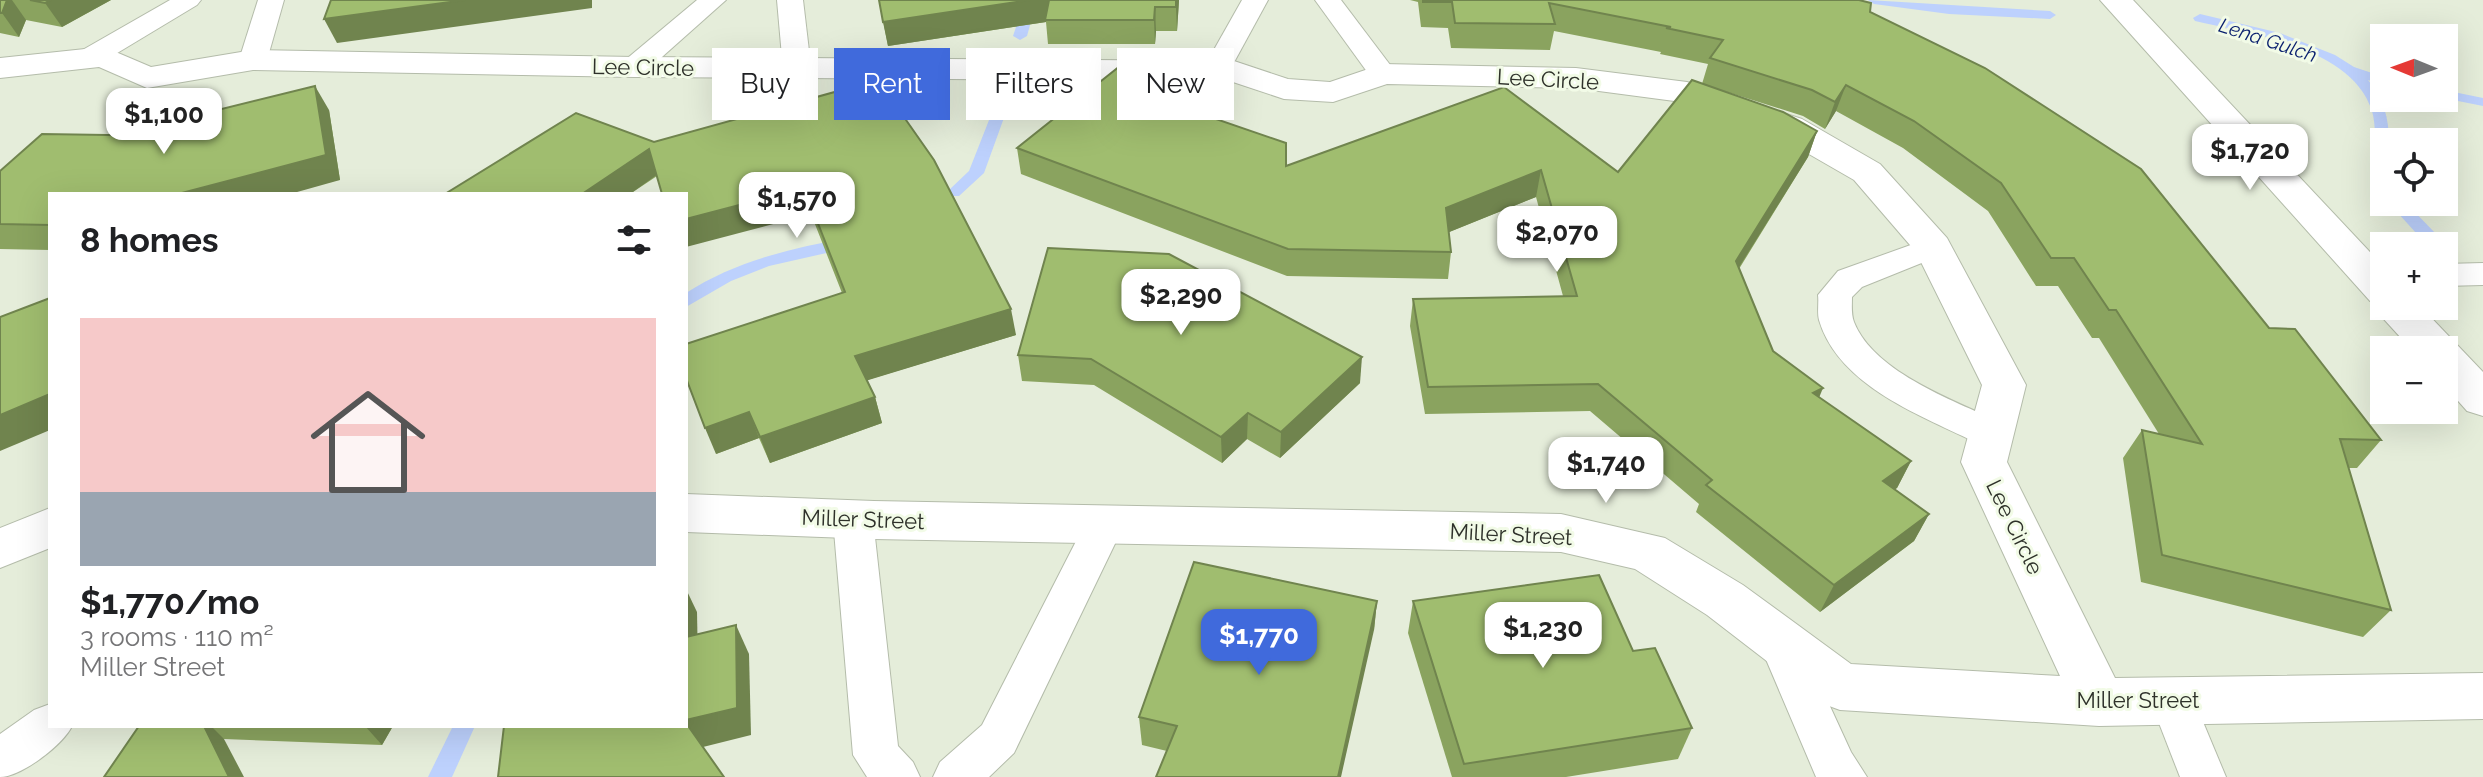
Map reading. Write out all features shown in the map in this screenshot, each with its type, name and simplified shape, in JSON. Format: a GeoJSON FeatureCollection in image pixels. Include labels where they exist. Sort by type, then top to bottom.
{"type":"FeatureCollection","features":[{"type":"Feature","properties":{"kind":"street"},"geometry":{"type":"LineString","coordinates":[[2116,0],[2370,271]]}},
{"type":"Feature","properties":{"kind":"street","name":"Lee Circle"},"geometry":{"type":"LineString","coordinates":[[0,68],[104,57],[147,78],[253,60],[712,67]]}},
{"type":"Feature","properties":{"kind":"street","name":"Lee Circle"},"geometry":{"type":"LineString","coordinates":[[818,68],[1117,70]]}},
{"type":"Feature","properties":{"kind":"street","name":"Lee Circle"},"geometry":{"type":"LineString","coordinates":[[1234,71],[1284,89],[1333,92],[1383,74],[1576,78],[1687,92],[1789,127],[1867,172],[1933,247],[2004,385],[1984,462],[2099,702]]}},
{"type":"Feature","properties":{"kind":"street"},"geometry":{"type":"LineString","coordinates":[[2409,320],[2424,336]]}},
{"type":"Feature","properties":{"kind":"street"},"geometry":{"type":"LineString","coordinates":[[2458,373],[2483,400]]}},
{"type":"Feature","properties":{"kind":"street","name":"Miller Street"},"geometry":{"type":"LineString","coordinates":[[688,513],[1561,533],[1648,552],[1725,600],[1840,687],[2099,702],[2483,696]]}},
{"type":"Feature","properties":{"kind":"street"},"geometry":{"type":"LineString","coordinates":[[0,549],[48,528]]}},
{"type":"Feature","properties":{"kind":"lane"},"geometry":{"type":"LineString","coordinates":[[89,58],[188,0]]}},
{"type":"Feature","properties":{"kind":"lane"},"geometry":{"type":"LineString","coordinates":[[253,60],[271,0]]}},
{"type":"Feature","properties":{"kind":"lane"},"geometry":{"type":"LineString","coordinates":[[634,67],[713,0]]}},
{"type":"Feature","properties":{"kind":"lane"},"geometry":{"type":"LineString","coordinates":[[790,0],[795,48]]}},
{"type":"Feature","properties":{"kind":"lane"},"geometry":{"type":"LineString","coordinates":[[1229,48],[1255,0]]}},
{"type":"Feature","properties":{"kind":"lane"},"geometry":{"type":"LineString","coordinates":[[1328,0],[1383,74]]}},
{"type":"Feature","properties":{"kind":"lane"},"geometry":{"type":"LineString","coordinates":[[1933,247],[1850,279],[1835,295],[1836,319],[1849,343],[1887,382],[1992,434]]}},
{"type":"Feature","properties":{"kind":"lane"},"geometry":{"type":"LineString","coordinates":[[2458,275],[2483,274]]}},
{"type":"Feature","properties":{"kind":"lane"},"geometry":{"type":"LineString","coordinates":[[853,519],[876,755],[897,777]]}},
{"type":"Feature","properties":{"kind":"lane"},"geometry":{"type":"LineString","coordinates":[[956,777],[998,739],[1105,523]]}},
{"type":"Feature","properties":{"kind":"lane"},"geometry":{"type":"LineString","coordinates":[[1779,641],[1835,767],[1844,777]]}},
{"type":"Feature","properties":{"kind":"lane"},"geometry":{"type":"LineString","coordinates":[[2172,700],[2203,777]]}},
{"type":"Feature","properties":{"kind":"lane"},"geometry":{"type":"LineString","coordinates":[[0,760],[48,725]]}},
{"type":"Feature","properties":{"kind":"building"},"geometry":{"type":"Polygon","coordinates":[[[0,0],[7,0],[2,13],[0,13],[0,0]]]}},
{"type":"Feature","properties":{"kind":"building"},"geometry":{"type":"Polygon","coordinates":[[[331,0],[465,0],[324,19],[331,0]]]}},
{"type":"Feature","properties":{"kind":"building"},"geometry":{"type":"Polygon","coordinates":[[[879,0],[1030,0],[883,22],[879,0]]]}},
{"type":"Feature","properties":{"kind":"building"},"geometry":{"type":"Polygon","coordinates":[[[1049,0],[1176,0],[1176,7],[1155,7],[1154,20],[1045,20],[1049,0]]]}},
{"type":"Feature","properties":{"kind":"building"},"geometry":{"type":"Polygon","coordinates":[[[1423,0],[1859,0],[1871,3],[1870,12],[1985,68],[2141,169],[2269,328],[2295,329],[2381,440],[2340,439],[2391,610],[2162,555],[2142,430],[2202,444],[2116,310],[2109,310],[2074,258],[2051,258],[2001,183],[1914,121],[1846,85],[1835,102],[1812,90],[1710,58],[1723,40],[1666,28],[1671,27],[1549,3],[1555,24],[1455,23],[1452,2],[1423,0]]]}},
{"type":"Feature","properties":{"kind":"building"},"geometry":{"type":"Polygon","coordinates":[[[1117,68],[1117,120],[1219,120],[1286,143],[1286,166],[1504,87],[1618,172],[1692,80],[1783,112],[1817,131],[1736,261],[1773,351],[1823,388],[1813,393],[1911,461],[1883,481],[1929,514],[1834,585],[1706,485],[1712,480],[1598,384],[1428,387],[1413,299],[1577,296],[1541,170],[1446,208],[1451,252],[1288,249],[1017,148],[1052,120],[1101,120],[1101,81],[1117,68]]]}},
{"type":"Feature","properties":{"kind":"building"},"geometry":{"type":"Polygon","coordinates":[[[315,86],[326,155],[186,192],[48,192],[48,225],[0,224],[0,171],[42,134],[173,136],[173,121],[315,86]]]}},
{"type":"Feature","properties":{"kind":"building"},"geometry":{"type":"Polygon","coordinates":[[[834,92],[834,120],[906,120],[934,160],[1011,309],[855,356],[875,397],[760,437],[749,412],[705,428],[688,383],[688,343],[845,292],[804,188],[688,218],[688,192],[661,192],[649,149],[585,192],[448,192],[576,113],[654,142],[733,120],[818,120],[818,97],[834,92]]]}},
{"type":"Feature","properties":{"kind":"building"},"geometry":{"type":"Polygon","coordinates":[[[1048,248],[1169,254],[1362,357],[1281,432],[1248,413],[1221,437],[1091,359],[1018,355],[1048,248]]]}},
{"type":"Feature","properties":{"kind":"building"},"geometry":{"type":"Polygon","coordinates":[[[48,299],[48,395],[0,415],[0,317],[48,299]]]}},
{"type":"Feature","properties":{"kind":"building"},"geometry":{"type":"Polygon","coordinates":[[[1194,562],[1377,601],[1338,777],[1156,777],[1177,726],[1139,717],[1194,562]]]}},
{"type":"Feature","properties":{"kind":"building"},"geometry":{"type":"Polygon","coordinates":[[[1599,575],[1633,651],[1655,648],[1692,728],[1464,764],[1413,601],[1599,575]]]}},
{"type":"Feature","properties":{"kind":"building"},"geometry":{"type":"Polygon","coordinates":[[[736,625],[737,708],[688,720],[688,637],[736,625]]]}},
{"type":"Feature","properties":{"kind":"building"},"geometry":{"type":"Polygon","coordinates":[[[688,726],[724,777],[498,777],[504,728],[688,726]]]}},
{"type":"Feature","properties":{"kind":"building"},"geometry":{"type":"Polygon","coordinates":[[[138,728],[205,728],[229,777],[104,777],[138,728]]]}},
{"type":"Feature","properties":{"kind":"waterway"},"geometry":{"type":"LineString","coordinates":[[1020,36],[1031,0]]}},
{"type":"Feature","properties":{"kind":"waterway","name":"Lena Gulch"},"geometry":{"type":"LineString","coordinates":[[1874,0],[1949,10],[2050,15]]}},
{"type":"Feature","properties":{"kind":"waterway","name":"Lena Gulch"},"geometry":{"type":"LineString","coordinates":[[2200,18],[2276,36],[2330,58],[2352,72],[2369,90],[2379,111],[2381,128]]}},
{"type":"Feature","properties":{"kind":"waterway"},"geometry":{"type":"LineString","coordinates":[[2352,71],[2370,77]]}},
{"type":"Feature","properties":{"kind":"waterway"},"geometry":{"type":"LineString","coordinates":[[2458,97],[2483,102]]}},
{"type":"Feature","properties":{"kind":"waterway"},"geometry":{"type":"LineString","coordinates":[[954,193],[976,173],[996,120]]}},
{"type":"Feature","properties":{"kind":"waterway","name":"Lena Gulch"},"geometry":{"type":"LineString","coordinates":[[2409,216],[2424,232]]}},
{"type":"Feature","properties":{"kind":"waterway"},"geometry":{"type":"LineString","coordinates":[[688,300],[726,277],[763,262],[847,243]]}},
{"type":"Feature","properties":{"kind":"waterway"},"geometry":{"type":"LineString","coordinates":[[440,777],[463,728]]}}]}
